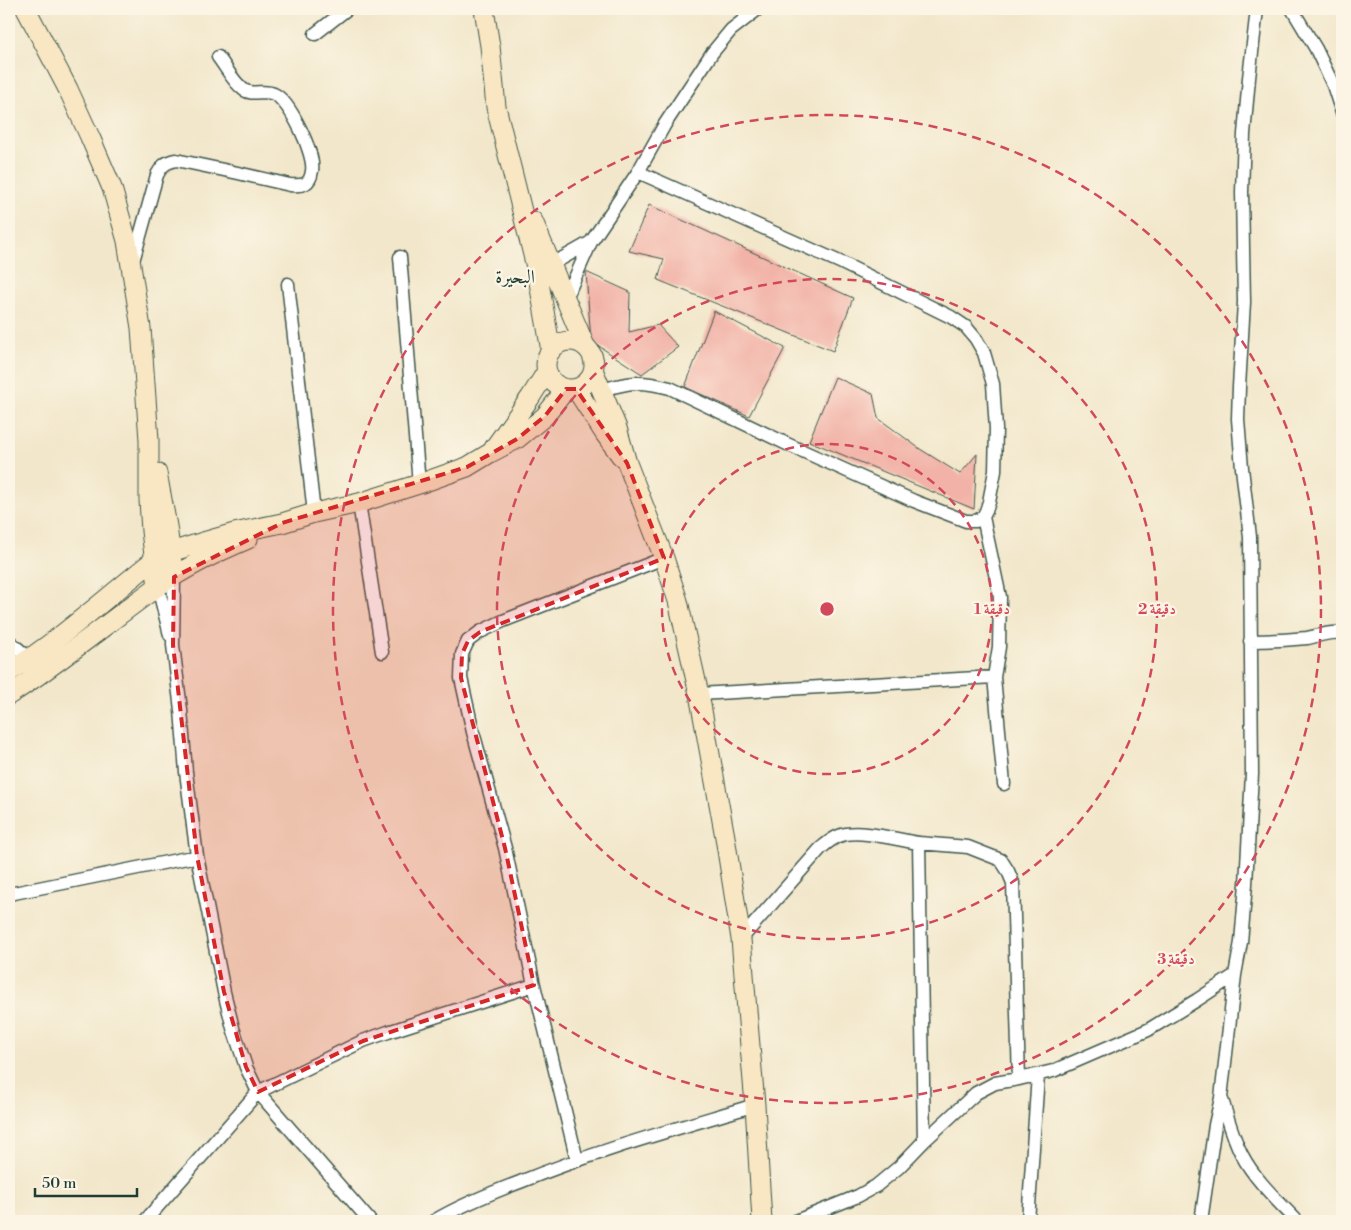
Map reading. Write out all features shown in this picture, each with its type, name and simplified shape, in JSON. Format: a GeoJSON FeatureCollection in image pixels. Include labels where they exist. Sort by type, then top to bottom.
{"type":"FeatureCollection","features":[{"type":"Feature","properties":{"kind":"street"},"geometry":{"type":"LineString","coordinates":[[26,9],[72,97],[90,137],[112,188],[127,241],[141,328],[149,440],[149,500],[163,556],[197,856],[233,1028],[246,1067],[258,1092],[370,1221]]}},
{"type":"Feature","properties":{"kind":"street"},"geometry":{"type":"LineString","coordinates":[[314,34],[346,9]]}},
{"type":"Feature","properties":{"kind":"street"},"geometry":{"type":"LineString","coordinates":[[484,9],[496,107],[513,174],[544,268],[566,298],[585,346]]}},
{"type":"Feature","properties":{"kind":"street"},"geometry":{"type":"LineString","coordinates":[[566,298],[591,242],[638,172],[665,124],[712,53],[731,30],[758,9]]}},
{"type":"Feature","properties":{"kind":"street"},"geometry":{"type":"LineString","coordinates":[[1201,1221],[1215,1125],[1221,1098],[1235,975],[1241,942],[1252,774],[1250,537],[1240,442],[1239,395],[1244,302],[1242,192],[1244,134],[1257,9]]}},
{"type":"Feature","properties":{"kind":"street"},"geometry":{"type":"LineString","coordinates":[[1292,9],[1316,49],[1333,85],[1342,113]]}},
{"type":"Feature","properties":{"kind":"street"},"geometry":{"type":"LineString","coordinates":[[132,266],[157,175],[167,162],[176,160],[298,186],[306,184],[311,179],[313,168],[310,155],[296,119],[279,97],[274,94],[245,91],[218,57]]}},
{"type":"Feature","properties":{"kind":"street"},"geometry":{"type":"LineString","coordinates":[[638,172],[842,263],[951,317],[966,327],[976,339],[984,353],[993,384],[996,429],[995,472],[989,502],[983,517],[1000,597],[999,647],[994,677],[1004,784]]}},
{"type":"Feature","properties":{"kind":"street"},"geometry":{"type":"LineString","coordinates":[[544,268],[591,242]]}},
{"type":"Feature","properties":{"kind":"street"},"geometry":{"type":"LineString","coordinates":[[400,257],[419,484]]}},
{"type":"Feature","properties":{"kind":"street"},"geometry":{"type":"LineString","coordinates":[[544,268],[542,299],[551,351]]}},
{"type":"Feature","properties":{"kind":"street"},"geometry":{"type":"LineString","coordinates":[[288,284],[314,513]]}},
{"type":"Feature","properties":{"kind":"street"},"geometry":{"type":"LineString","coordinates":[[9,672],[68,630],[163,556],[234,532],[282,523],[314,513],[359,503],[419,484],[467,467],[517,439],[545,416],[571,389],[587,383],[594,372],[595,362],[592,353],[585,346],[578,342],[563,342],[556,345],[547,361],[547,371],[550,378],[554,383],[571,389],[627,463]]}},
{"type":"Feature","properties":{"kind":"street"},"geometry":{"type":"LineString","coordinates":[[490,453],[547,371]]}},
{"type":"Feature","properties":{"kind":"street"},"geometry":{"type":"LineString","coordinates":[[594,372],[618,428],[627,463],[664,558],[678,601],[699,694],[741,939],[755,1105],[762,1221]]}},
{"type":"Feature","properties":{"kind":"street"},"geometry":{"type":"LineString","coordinates":[[601,390],[624,383],[637,382],[670,388],[787,444],[914,501],[966,521],[976,521],[983,517]]}},
{"type":"Feature","properties":{"kind":"street"},"geometry":{"type":"LineString","coordinates":[[359,503],[382,652]]}},
{"type":"Feature","properties":{"kind":"street"},"geometry":{"type":"LineString","coordinates":[[9,695],[65,657],[166,582],[217,553],[282,523]]}},
{"type":"Feature","properties":{"kind":"street"},"geometry":{"type":"LineString","coordinates":[[577,1160],[534,985],[505,848],[473,732],[463,687],[462,654],[468,641],[480,632],[503,621],[664,558]]}},
{"type":"Feature","properties":{"kind":"street"},"geometry":{"type":"LineString","coordinates":[[166,582],[164,615],[174,645]]}},
{"type":"Feature","properties":{"kind":"street"},"geometry":{"type":"LineString","coordinates":[[1250,642],[1281,641],[1342,633]]}},
{"type":"Feature","properties":{"kind":"street"},"geometry":{"type":"LineString","coordinates":[[9,641],[30,658]]}},
{"type":"Feature","properties":{"kind":"street"},"geometry":{"type":"LineString","coordinates":[[699,694],[994,677]]}},
{"type":"Feature","properties":{"kind":"street"},"geometry":{"type":"LineString","coordinates":[[741,939],[820,849],[830,840],[840,835],[857,832],[919,844],[968,847],[1000,860],[1008,871],[1013,883],[1019,1079]]}},
{"type":"Feature","properties":{"kind":"street"},"geometry":{"type":"LineString","coordinates":[[919,844],[924,1142]]}},
{"type":"Feature","properties":{"kind":"street"},"geometry":{"type":"LineString","coordinates":[[9,894],[197,856]]}},
{"type":"Feature","properties":{"kind":"street"},"geometry":{"type":"LineString","coordinates":[[796,1221],[858,1196],[876,1186],[899,1167],[976,1093],[995,1084],[1038,1075],[1070,1064],[1148,1030],[1235,975]]}},
{"type":"Feature","properties":{"kind":"street"},"geometry":{"type":"LineString","coordinates":[[145,1221],[258,1092],[371,1038],[534,985]]}},
{"type":"Feature","properties":{"kind":"street"},"geometry":{"type":"LineString","coordinates":[[1028,1221],[1038,1075]]}},
{"type":"Feature","properties":{"kind":"street"},"geometry":{"type":"LineString","coordinates":[[1221,1098],[1242,1156],[1260,1182],[1296,1221]]}},
{"type":"Feature","properties":{"kind":"street"},"geometry":{"type":"LineString","coordinates":[[434,1221],[489,1194],[577,1160],[755,1105]]}},
{"type":"Feature","properties":{"kind":"highlighted area"},"geometry":{"type":"Polygon","coordinates":[[[566,389],[576,389],[627,463],[664,558],[480,632],[468,641],[462,654],[461,678],[505,848],[534,985],[363,1041],[258,1092],[246,1067],[224,992],[197,856],[173,645],[174,577],[282,523],[467,467],[517,439],[545,416],[566,389]]]}},
{"type":"Feature","properties":{"kind":"building"},"geometry":{"type":"Polygon","coordinates":[[[649,205],[853,298],[833,351],[658,280],[664,259],[629,251],[649,205]]]}},
{"type":"Feature","properties":{"kind":"building"},"geometry":{"type":"Polygon","coordinates":[[[586,272],[630,292],[629,332],[658,325],[678,347],[642,374],[591,341],[586,272]]]}},
{"type":"Feature","properties":{"kind":"building"},"geometry":{"type":"Polygon","coordinates":[[[714,311],[785,348],[749,416],[685,387],[714,311]]]}},
{"type":"Feature","properties":{"kind":"building"},"geometry":{"type":"Polygon","coordinates":[[[835,377],[873,394],[878,418],[920,449],[960,474],[977,454],[974,509],[809,441],[835,377]]]}},
{"type":"Feature","properties":{"kind":"district","name":"البحيرة"},"geometry":{"type":"Point","coordinates":[515,277]}}]}
